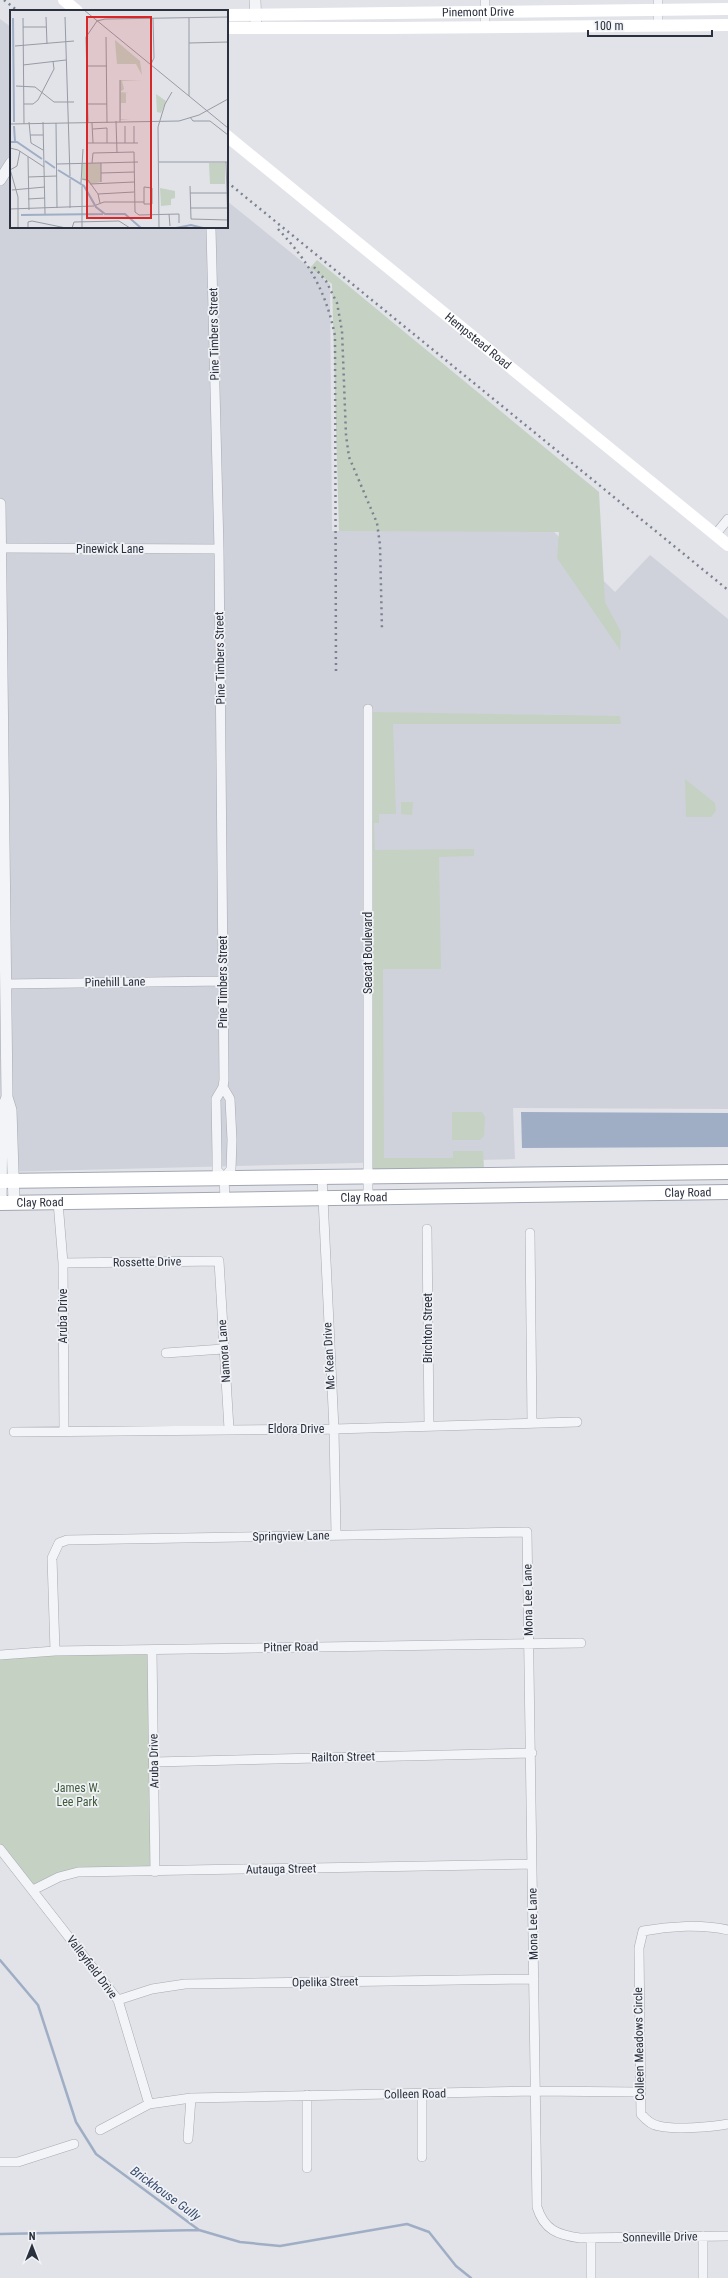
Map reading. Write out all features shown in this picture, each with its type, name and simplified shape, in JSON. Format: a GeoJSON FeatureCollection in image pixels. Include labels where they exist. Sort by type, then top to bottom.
{"type":"FeatureCollection","features":[{"type":"Feature","properties":{"kind":"main road"},"geometry":{"type":"LineString","coordinates":[[64,0],[76,10]]}},
{"type":"Feature","properties":{"kind":"main road","name":"Pinemont Drive"},"geometry":{"type":"LineString","coordinates":[[228,15],[485,6],[658,5],[728,9]]}},
{"type":"Feature","properties":{"kind":"main road","name":"Pinemont Drive"},"geometry":{"type":"LineString","coordinates":[[228,28],[485,27],[658,24],[728,25]]}},
{"type":"Feature","properties":{"kind":"main road","name":"Hempstead Road"},"geometry":{"type":"LineString","coordinates":[[228,137],[728,546]]}},
{"type":"Feature","properties":{"kind":"main road","name":"Clay Road"},"geometry":{"type":"LineString","coordinates":[[5,1181],[728,1172]]}},
{"type":"Feature","properties":{"kind":"main road"},"geometry":{"type":"LineString","coordinates":[[674,1173],[675,1192]]}},
{"type":"Feature","properties":{"kind":"main road"},"geometry":{"type":"LineString","coordinates":[[496,1175],[496,1196]]}},
{"type":"Feature","properties":{"kind":"main road","name":"Clay Road"},"geometry":{"type":"LineString","coordinates":[[5,1203],[225,1198],[368,1198],[728,1192]]}},
{"type":"Feature","properties":{"kind":"street"},"geometry":{"type":"LineString","coordinates":[[255,0],[256,27]]}},
{"type":"Feature","properties":{"kind":"street"},"geometry":{"type":"LineString","coordinates":[[658,5],[658,24]]}},
{"type":"Feature","properties":{"kind":"street"},"geometry":{"type":"LineString","coordinates":[[485,6],[485,27]]}},
{"type":"Feature","properties":{"kind":"street"},"geometry":{"type":"LineString","coordinates":[[0,180],[10,165]]}},
{"type":"Feature","properties":{"kind":"street","name":"Pine Timbers Street"},"geometry":{"type":"LineString","coordinates":[[211,229],[219,549],[223,1087],[230,1099],[232,1140],[231,1169],[224,1178]]}},
{"type":"Feature","properties":{"kind":"street"},"geometry":{"type":"LineString","coordinates":[[0,504],[7,1097],[11,1110],[5,1181],[5,1203]]}},
{"type":"Feature","properties":{"kind":"street"},"geometry":{"type":"LineString","coordinates":[[715,535],[728,519]]}},
{"type":"Feature","properties":{"kind":"street","name":"Pinewick Lane"},"geometry":{"type":"LineString","coordinates":[[1,548],[219,549]]}},
{"type":"Feature","properties":{"kind":"street","name":"Seacat Boulevard"},"geometry":{"type":"LineString","coordinates":[[368,709],[368,1198]]}},
{"type":"Feature","properties":{"kind":"street","name":"Pinehill Lane"},"geometry":{"type":"LineString","coordinates":[[6,984],[223,981]]}},
{"type":"Feature","properties":{"kind":"street","name":"Pine Timbers Street"},"geometry":{"type":"LineString","coordinates":[[223,1087],[216,1099],[218,1170],[224,1178],[225,1198]]}},
{"type":"Feature","properties":{"kind":"street","name":"Mc Kean Drive"},"geometry":{"type":"LineString","coordinates":[[322,1177],[334,1429],[336,1535]]}},
{"type":"Feature","properties":{"kind":"street","name":"Aruba Drive"},"geometry":{"type":"LineString","coordinates":[[58,1202],[63,1263],[64,1430]]}},
{"type":"Feature","properties":{"kind":"street","name":"Birchton Street"},"geometry":{"type":"LineString","coordinates":[[427,1230],[429,1426]]}},
{"type":"Feature","properties":{"kind":"street"},"geometry":{"type":"LineString","coordinates":[[530,1233],[532,1423]]}},
{"type":"Feature","properties":{"kind":"street","name":"Rossette Drive"},"geometry":{"type":"LineString","coordinates":[[63,1263],[219,1261],[219,1274]]}},
{"type":"Feature","properties":{"kind":"street","name":"Namora Lane"},"geometry":{"type":"LineString","coordinates":[[219,1274],[229,1429]]}},
{"type":"Feature","properties":{"kind":"street"},"geometry":{"type":"LineString","coordinates":[[166,1353],[223,1349]]}},
{"type":"Feature","properties":{"kind":"street","name":"Eldora Drive"},"geometry":{"type":"LineString","coordinates":[[14,1432],[64,1430],[334,1429],[577,1422]]}},
{"type":"Feature","properties":{"kind":"street","name":"Springview Lane"},"geometry":{"type":"LineString","coordinates":[[55,1651],[52,1558],[56,1546],[67,1540],[527,1532]]}},
{"type":"Feature","properties":{"kind":"street","name":"Mona Lee Lane"},"geometry":{"type":"LineString","coordinates":[[527,1532],[532,1753],[532,1864],[537,2207],[540,2217],[548,2228],[561,2235],[591,2239]]}},
{"type":"Feature","properties":{"kind":"street","name":"Pitner Road"},"geometry":{"type":"LineString","coordinates":[[0,1655],[55,1651],[581,1643]]}},
{"type":"Feature","properties":{"kind":"street","name":"Aruba Drive"},"geometry":{"type":"LineString","coordinates":[[152,1650],[155,1872]]}},
{"type":"Feature","properties":{"kind":"street","name":"Railton Street"},"geometry":{"type":"LineString","coordinates":[[154,1762],[532,1753]]}},
{"type":"Feature","properties":{"kind":"street","name":"Valleyfield Drive"},"geometry":{"type":"LineString","coordinates":[[0,1849],[34,1890],[118,2000],[149,2104]]}},
{"type":"Feature","properties":{"kind":"street","name":"Autauga Street"},"geometry":{"type":"LineString","coordinates":[[34,1890],[59,1877],[78,1872],[155,1872],[532,1864]]}},
{"type":"Feature","properties":{"kind":"street","name":"Colleen Meadows Circle"},"geometry":{"type":"LineString","coordinates":[[728,1930],[710,1928],[657,1928],[643,1931],[638,1948],[639,2092],[641,2114],[648,2122],[658,2126],[716,2126],[728,2124]]}},
{"type":"Feature","properties":{"kind":"street","name":"Opelika Street"},"geometry":{"type":"LineString","coordinates":[[118,2000],[152,1989],[185,1984],[534,1979]]}},
{"type":"Feature","properties":{"kind":"street","name":"Colleen Road"},"geometry":{"type":"LineString","coordinates":[[100,2130],[149,2104],[191,2098],[535,2091],[639,2092]]}},
{"type":"Feature","properties":{"kind":"street"},"geometry":{"type":"LineString","coordinates":[[422,2094],[422,2157]]}},
{"type":"Feature","properties":{"kind":"street"},"geometry":{"type":"LineString","coordinates":[[307,2095],[308,2168]]}},
{"type":"Feature","properties":{"kind":"street"},"geometry":{"type":"LineString","coordinates":[[188,2139],[191,2098]]}},
{"type":"Feature","properties":{"kind":"street"},"geometry":{"type":"LineString","coordinates":[[0,2162],[18,2162],[74,2144]]}},
{"type":"Feature","properties":{"kind":"street"},"geometry":{"type":"LineString","coordinates":[[703,2236],[703,2278]]}},
{"type":"Feature","properties":{"kind":"street","name":"Sonneville Drive"},"geometry":{"type":"LineString","coordinates":[[591,2239],[728,2236]]}},
{"type":"Feature","properties":{"kind":"street"},"geometry":{"type":"LineString","coordinates":[[591,2239],[591,2278]]}},
{"type":"Feature","properties":{"kind":"shaded area"},"geometry":{"type":"Polygon","coordinates":[[[0,19],[10,26],[10,228],[228,228],[228,202],[330,284],[332,531],[553,531],[615,592],[650,555],[728,619],[728,1109],[513,1108],[515,1159],[0,1172],[0,19]]]}},
{"type":"Feature","properties":{"kind":"green space"},"geometry":{"type":"Polygon","coordinates":[[[317,260],[599,492],[605,602],[621,632],[620,650],[557,558],[559,532],[339,531],[332,284],[310,268],[317,260]]]}},
{"type":"Feature","properties":{"kind":"green space"},"geometry":{"type":"Polygon","coordinates":[[[372,712],[620,716],[621,724],[393,724],[396,814],[379,814],[379,823],[374,823],[375,850],[474,849],[474,856],[439,857],[441,969],[383,969],[384,1158],[453,1158],[453,1151],[483,1151],[484,1169],[373,1170],[372,712]]]}},
{"type":"Feature","properties":{"kind":"green space"},"geometry":{"type":"Polygon","coordinates":[[[685,779],[715,803],[716,811],[711,817],[686,817],[685,779]]]}},
{"type":"Feature","properties":{"kind":"green space"},"geometry":{"type":"Polygon","coordinates":[[[401,802],[413,802],[412,815],[401,814],[401,802]]]}},
{"type":"Feature","properties":{"kind":"green space"},"geometry":{"type":"Polygon","coordinates":[[[452,1112],[482,1112],[485,1117],[484,1136],[480,1140],[452,1140],[452,1112]]]}},
{"type":"Feature","properties":{"kind":"green space","name":"James W. Lee Park"},"geometry":{"type":"Polygon","coordinates":[[[152,1650],[155,1872],[87,1872],[33,1890],[0,1849],[0,1655],[152,1650]]]}},
{"type":"Feature","properties":{"kind":"water"},"geometry":{"type":"Polygon","coordinates":[[[521,1112],[728,1113],[728,1147],[522,1148],[521,1112]]]}},
{"type":"Feature","properties":{"kind":"waterway","name":"Brickhouse Gully"},"geometry":{"type":"LineString","coordinates":[[0,1960],[38,2005],[76,2122],[96,2154],[199,2230],[240,2242],[280,2246],[407,2224],[429,2232],[456,2266],[471,2278]]}},
{"type":"Feature","properties":{"kind":"waterway"},"geometry":{"type":"LineString","coordinates":[[0,2234],[199,2230]]}},
{"type":"Feature","properties":{"kind":"railway"},"geometry":{"type":"LineString","coordinates":[[4,0],[17,10]]}},
{"type":"Feature","properties":{"kind":"railway"},"geometry":{"type":"LineString","coordinates":[[228,183],[728,590]]}},
{"type":"Feature","properties":{"kind":"railway"},"geometry":{"type":"LineString","coordinates":[[278,229],[299,253],[315,278],[327,305],[335,336],[336,675]]}},
{"type":"Feature","properties":{"kind":"railway"},"geometry":{"type":"LineString","coordinates":[[314,267],[326,281],[337,303],[342,331],[346,435],[349,457],[377,523],[380,545],[382,631]]}}]}
